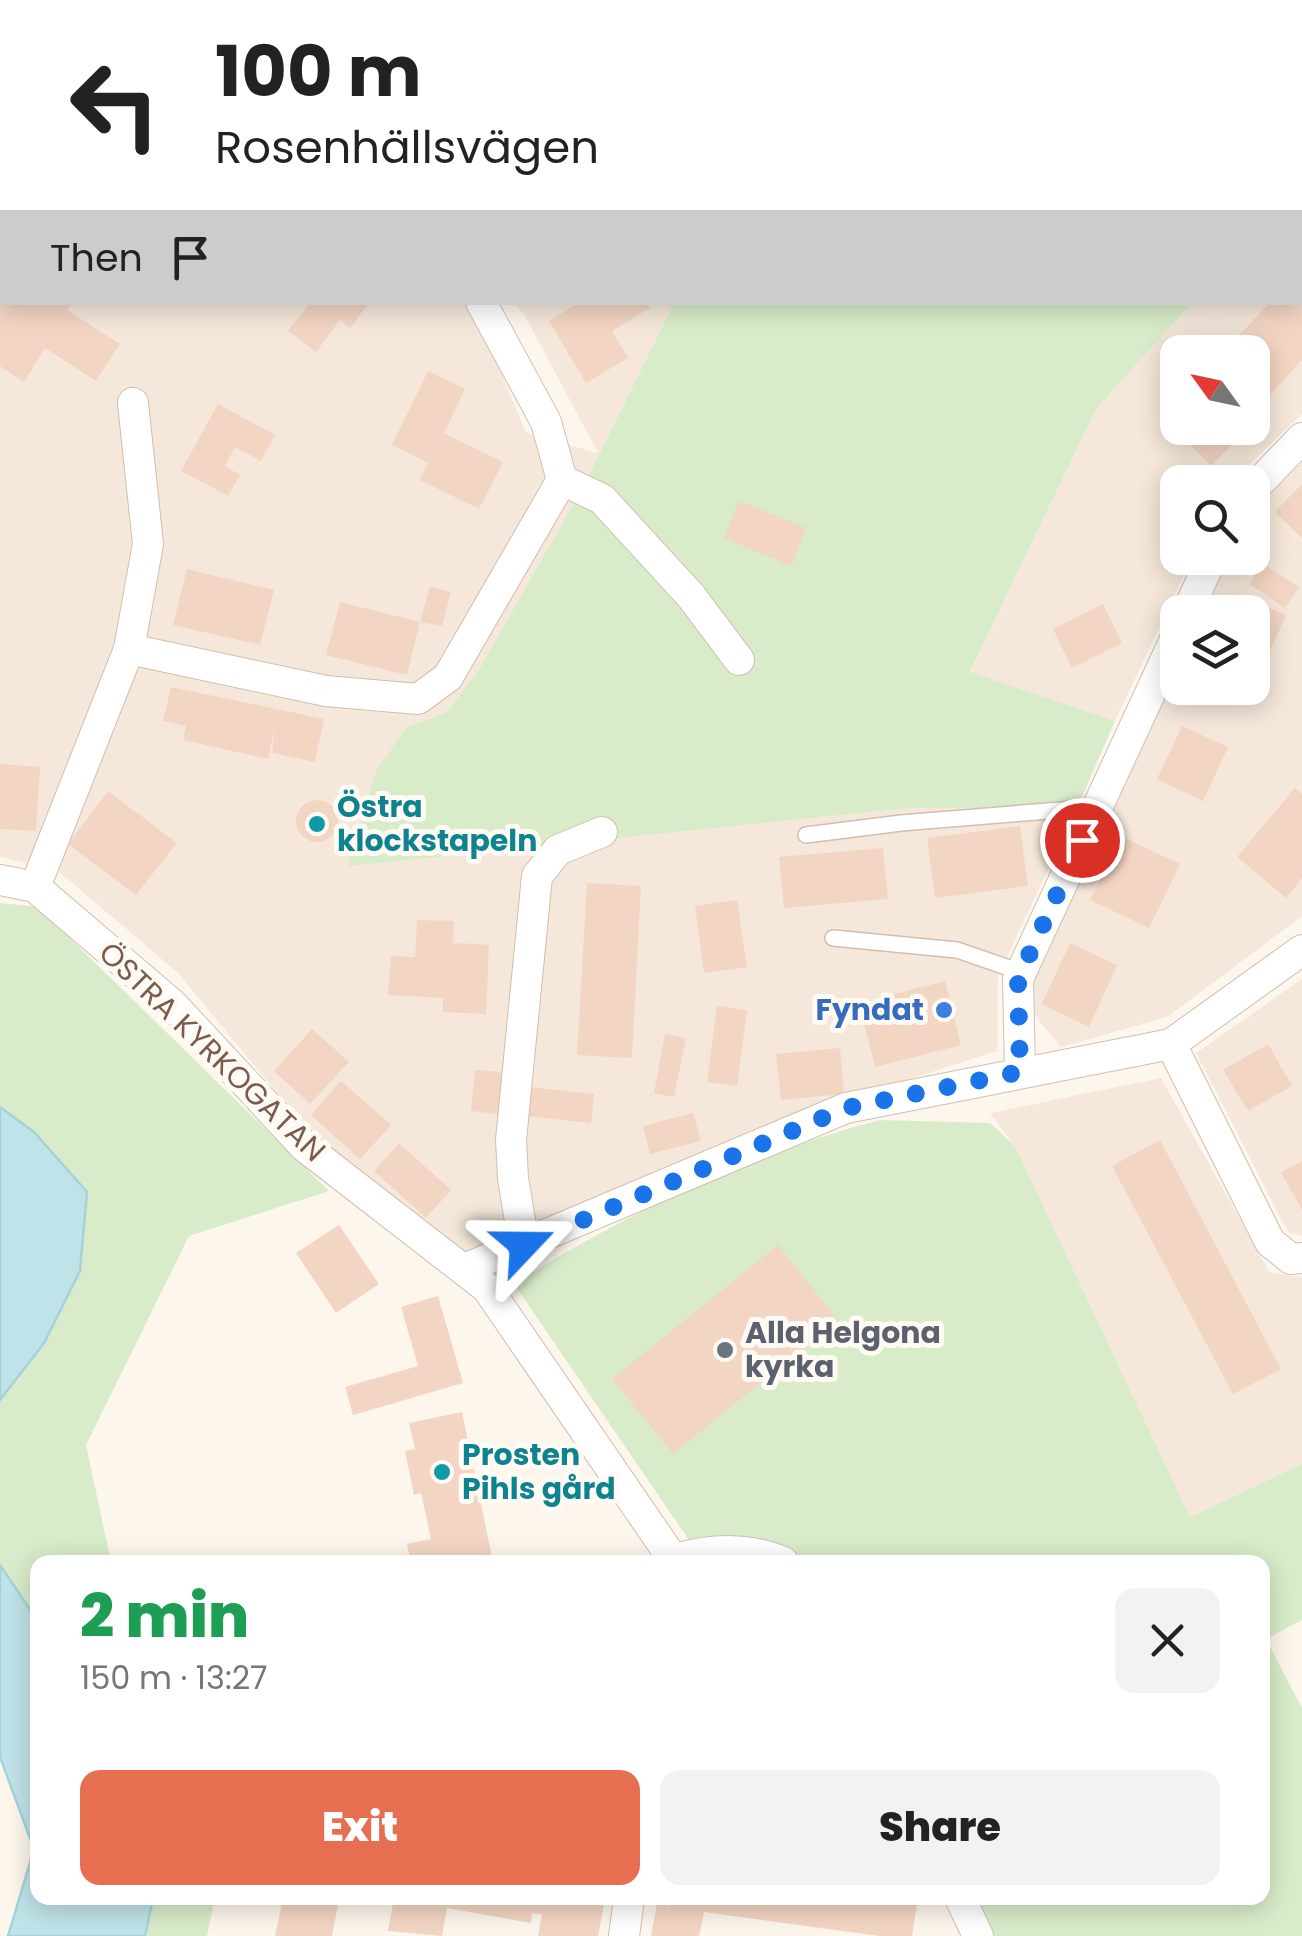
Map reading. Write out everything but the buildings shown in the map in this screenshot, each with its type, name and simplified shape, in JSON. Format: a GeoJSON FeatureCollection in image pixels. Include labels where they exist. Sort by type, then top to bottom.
{"type":"FeatureCollection","features":[{"type":"Feature","properties":{"kind":"street"},"geometry":{"type":"LineString","coordinates":[[129,649],[326,691],[418,699],[448,677],[562,480],[546,422],[484,305]]}},
{"type":"Feature","properties":{"kind":"street"},"geometry":{"type":"LineString","coordinates":[[35,887],[129,649],[148,544],[133,404]]}},
{"type":"Feature","properties":{"kind":"street"},"geometry":{"type":"LineString","coordinates":[[1270,471],[1302,438]]}},
{"type":"Feature","properties":{"kind":"street"},"geometry":{"type":"LineString","coordinates":[[562,480],[602,499],[691,596],[739,660]]}},
{"type":"Feature","properties":{"kind":"street"},"geometry":{"type":"LineString","coordinates":[[1020,1072],[1018,979],[1160,672]]}},
{"type":"Feature","properties":{"kind":"street"},"geometry":{"type":"LineString","coordinates":[[524,1245],[513,1178],[512,1140],[537,876],[558,850],[602,832]]}},
{"type":"Feature","properties":{"kind":"street","name":"ÖSTRA KYRKOGATAN"},"geometry":{"type":"LineString","coordinates":[[0,880],[35,887],[173,1005],[305,1147],[487,1288],[672,1555]]}},
{"type":"Feature","properties":{"kind":"street"},"geometry":{"type":"LineString","coordinates":[[464,1269],[846,1108],[1171,1044],[1302,950]]}},
{"type":"Feature","properties":{"kind":"street"},"geometry":{"type":"LineString","coordinates":[[1171,1044],[1270,1242],[1291,1259],[1302,1258]]}},
{"type":"Feature","properties":{"kind":"street"},"geometry":{"type":"LineString","coordinates":[[693,1555],[707,1550],[758,1555]]}},
{"type":"Feature","properties":{"kind":"street"},"geometry":{"type":"LineString","coordinates":[[624,1936],[628,1905]]}},
{"type":"Feature","properties":{"kind":"street"},"geometry":{"type":"LineString","coordinates":[[963,1905],[978,1936]]}},
{"type":"Feature","properties":{"kind":"lane"},"geometry":{"type":"LineString","coordinates":[[806,836],[1097,807]]}},
{"type":"Feature","properties":{"kind":"lane"},"geometry":{"type":"LineString","coordinates":[[833,938],[958,950],[1021,972]]}},
{"type":"Feature","properties":{"kind":"shaded area"},"geometry":{"type":"Polygon","coordinates":[[[0,305],[464,305],[484,331],[526,433],[598,453],[516,305],[673,305],[584,485],[480,668],[447,712],[407,727],[907,808],[1077,808],[998,976],[997,1051],[844,1100],[452,1257],[311,1134],[177,972],[57,870],[0,857],[0,305]]]}},
{"type":"Feature","properties":{"kind":"shaded area"},"geometry":{"type":"Polygon","coordinates":[[[1190,305],[1302,305],[1302,414],[1270,445],[1270,335],[1163,335],[1190,305]]]}},
{"type":"Feature","properties":{"kind":"shaded area"},"geometry":{"type":"Polygon","coordinates":[[[1160,338],[1160,445],[1270,445],[1250,465],[1160,465],[1160,575],[1184,575],[1175,595],[1160,595],[1160,626],[1115,721],[970,673],[1096,409],[1160,338]]]}},
{"type":"Feature","properties":{"kind":"shaded area"},"geometry":{"type":"Polygon","coordinates":[[[1302,459],[1302,916],[1167,1017],[1061,1047],[1032,1012],[1034,980],[1161,705],[1270,705],[1270,595],[1213,595],[1222,575],[1270,575],[1270,494],[1302,459]]]}},
{"type":"Feature","properties":{"kind":"shaded area"},"geometry":{"type":"Polygon","coordinates":[[[1302,979],[1302,1236],[1288,1232],[1196,1053],[1302,979]]]}},
{"type":"Feature","properties":{"kind":"shaded area"},"geometry":{"type":"Polygon","coordinates":[[[1161,1078],[1270,1273],[1302,1277],[1302,1464],[1190,1517],[1015,1146],[990,1113],[1161,1078]]]}},
{"type":"Feature","properties":{"kind":"green space"},"geometry":{"type":"Polygon","coordinates":[[[673,305],[1190,305],[1096,409],[970,672],[1115,721],[1077,808],[907,808],[348,866],[376,771],[407,727],[447,712],[480,668],[584,485],[673,305]]]}},
{"type":"Feature","properties":{"kind":"green space"},"geometry":{"type":"Polygon","coordinates":[[[0,903],[38,907],[329,1191],[189,1236],[86,1445],[110,1555],[30,1555],[30,1610],[0,1565],[0,1400],[44,1343],[34,1132],[0,1107],[0,903]]]}},
{"type":"Feature","properties":{"kind":"green space"},"geometry":{"type":"Polygon","coordinates":[[[880,1120],[990,1123],[1015,1146],[1190,1517],[1302,1464],[1302,1620],[1270,1637],[1270,1555],[799,1555],[774,1546],[691,1543],[514,1284],[646,1209],[737,1168],[880,1120]]]}},
{"type":"Feature","properties":{"kind":"green space"},"geometry":{"type":"Polygon","coordinates":[[[1270,1647],[1302,1708],[1302,1936],[980,1936],[968,1905],[1270,1905],[1270,1647]]]}},
{"type":"Feature","properties":{"kind":"green space"},"geometry":{"type":"Polygon","coordinates":[[[152,1905],[214,1905],[207,1936],[145,1936],[152,1905]]]}},
{"type":"Feature","properties":{"kind":"water"},"geometry":{"type":"Polygon","coordinates":[[[0,1107],[34,1132],[87,1192],[80,1271],[44,1343],[0,1400],[0,1107]]]}},
{"type":"Feature","properties":{"kind":"water"},"geometry":{"type":"Polygon","coordinates":[[[0,1565],[30,1610],[30,1838],[0,1757],[0,1565]]]}},
{"type":"Feature","properties":{"kind":"water"},"geometry":{"type":"Polygon","coordinates":[[[30,1862],[30,1905],[152,1905],[145,1936],[8,1936],[30,1862]]]}},
{"type":"Feature","properties":{"kind":"place","name":"Östra klockstapeln"},"geometry":{"type":"Point","coordinates":[317,824]}},
{"type":"Feature","properties":{"kind":"place","name":"Fyndat"},"geometry":{"type":"Point","coordinates":[944,1010]}},
{"type":"Feature","properties":{"kind":"place","name":"Alla Helgona kyrka"},"geometry":{"type":"Point","coordinates":[725,1350]}},
{"type":"Feature","properties":{"kind":"place","name":"Prosten Pihls gård"},"geometry":{"type":"Point","coordinates":[442,1472]}},
{"type":"Feature","properties":{"kind":"route"},"geometry":{"type":"LineString","coordinates":[[524,1245],[846,1108],[1020,1072],[1018,979],[1082,840]]}}]}
